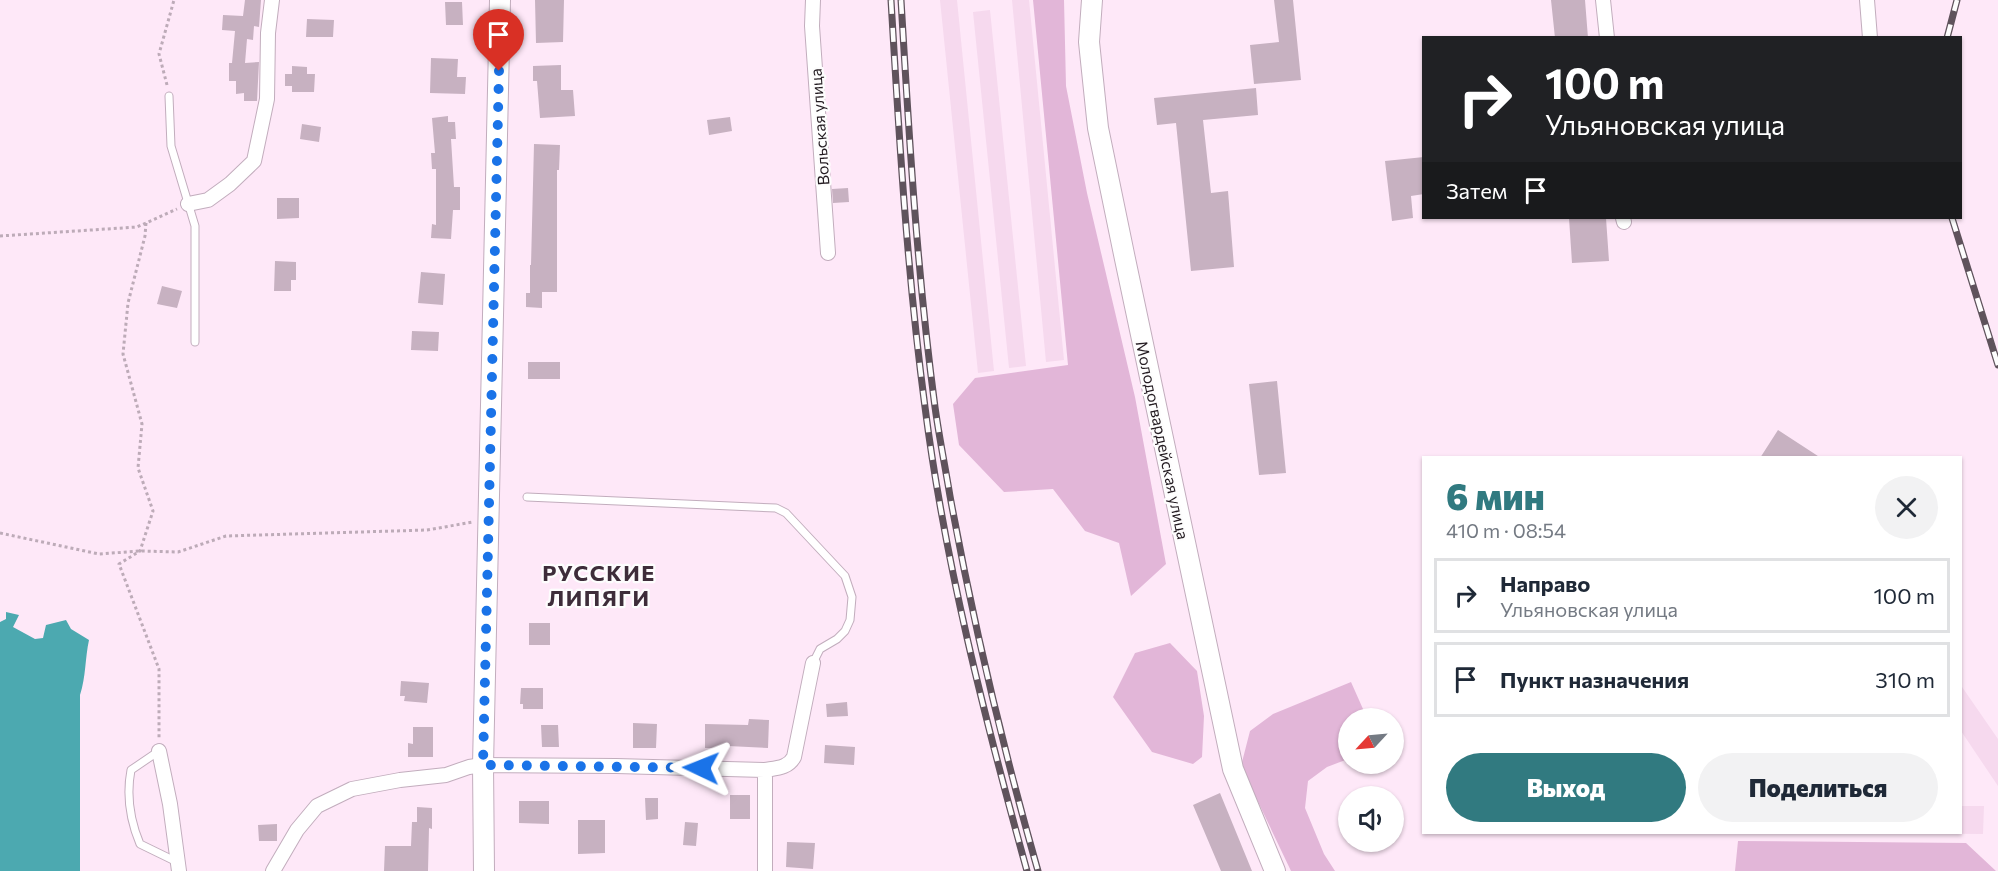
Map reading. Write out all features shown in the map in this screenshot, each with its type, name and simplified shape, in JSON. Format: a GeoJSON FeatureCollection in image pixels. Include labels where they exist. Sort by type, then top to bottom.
{"type":"FeatureCollection","features":[{"type":"Feature","properties":{"kind":"street"},"geometry":{"type":"LineString","coordinates":[[188,204],[208,200],[230,184],[254,161],[267,99],[268,33],[272,0]]}},
{"type":"Feature","properties":{"kind":"street"},"geometry":{"type":"LineString","coordinates":[[484,871],[483,765],[500,0]]}},
{"type":"Feature","properties":{"kind":"street","name":"Вольская улица"},"geometry":{"type":"LineString","coordinates":[[813,0],[813,38],[828,253]]}},
{"type":"Feature","properties":{"kind":"street","name":"Молодогвардейская улица"},"geometry":{"type":"LineString","coordinates":[[1092,0],[1089,42],[1098,128],[1127,270],[1233,769],[1275,871]]}},
{"type":"Feature","properties":{"kind":"street"},"geometry":{"type":"LineString","coordinates":[[1603,0],[1607,36]]}},
{"type":"Feature","properties":{"kind":"street"},"geometry":{"type":"LineString","coordinates":[[1867,0],[1870,36]]}},
{"type":"Feature","properties":{"kind":"street"},"geometry":{"type":"LineString","coordinates":[[273,871],[297,830],[317,806],[352,789],[446,775],[483,765],[765,770],[791,764],[813,663]]}},
{"type":"Feature","properties":{"kind":"street"},"geometry":{"type":"LineString","coordinates":[[159,751],[170,804],[178,866]]}},
{"type":"Feature","properties":{"kind":"street"},"geometry":{"type":"LineString","coordinates":[[765,770],[765,871]]}},
{"type":"Feature","properties":{"kind":"lane"},"geometry":{"type":"LineString","coordinates":[[169,96],[171,147],[195,226],[195,342]]}},
{"type":"Feature","properties":{"kind":"lane"},"geometry":{"type":"LineString","coordinates":[[527,497],[776,508],[786,513],[844,576],[852,597],[850,620],[845,631],[837,639],[820,649],[813,663]]}},
{"type":"Feature","properties":{"kind":"lane"},"geometry":{"type":"LineString","coordinates":[[159,751],[131,770],[128,787],[132,824],[140,844],[178,866]]}},
{"type":"Feature","properties":{"kind":"path"},"geometry":{"type":"LineString","coordinates":[[169,96],[159,54],[174,0]]}},
{"type":"Feature","properties":{"kind":"path"},"geometry":{"type":"LineString","coordinates":[[0,236],[136,227],[188,204]]}},
{"type":"Feature","properties":{"kind":"path"},"geometry":{"type":"LineString","coordinates":[[146,223],[145,236],[128,303],[123,354],[142,424],[138,468],[153,511],[140,551],[119,564],[159,669],[159,751]]}},
{"type":"Feature","properties":{"kind":"path"},"geometry":{"type":"LineString","coordinates":[[0,533],[99,554],[140,551],[178,552],[226,536],[427,530],[490,519]]}},
{"type":"Feature","properties":{"kind":"shaded area"},"geometry":{"type":"Polygon","coordinates":[[[940,0],[957,0],[994,371],[978,373],[940,0]]]}},
{"type":"Feature","properties":{"kind":"shaded area"},"geometry":{"type":"Polygon","coordinates":[[[1012,0],[1029,0],[1064,360],[1046,362],[1012,0]]]}},
{"type":"Feature","properties":{"kind":"shaded area"},"geometry":{"type":"Polygon","coordinates":[[[1033,0],[1064,0],[1066,86],[1087,193],[1135,397],[1166,564],[1131,596],[1119,543],[1085,531],[1053,489],[1004,492],[959,445],[953,404],[975,378],[1068,365],[1033,0]]]}},
{"type":"Feature","properties":{"kind":"shaded area"},"geometry":{"type":"Polygon","coordinates":[[[990,10],[1026,366],[1009,368],[973,12],[990,10]]]}},
{"type":"Feature","properties":{"kind":"shaded area"},"geometry":{"type":"Polygon","coordinates":[[[1170,643],[1197,671],[1204,716],[1202,757],[1193,764],[1152,752],[1113,697],[1135,653],[1170,643]]]}},
{"type":"Feature","properties":{"kind":"shaded area"},"geometry":{"type":"Polygon","coordinates":[[[1351,682],[1363,708],[1338,708],[1338,763],[1327,767],[1308,781],[1305,808],[1324,854],[1335,871],[1291,871],[1241,766],[1250,731],[1273,714],[1351,682]]]}},
{"type":"Feature","properties":{"kind":"shaded area"},"geometry":{"type":"Polygon","coordinates":[[[1962,687],[1998,739],[1998,786],[1962,732],[1962,687]]]}},
{"type":"Feature","properties":{"kind":"shaded area"},"geometry":{"type":"Polygon","coordinates":[[[1962,806],[1984,806],[1983,834],[1962,834],[1962,806]]]}},
{"type":"Feature","properties":{"kind":"shaded area"},"geometry":{"type":"Polygon","coordinates":[[[1738,841],[1966,843],[1996,871],[1735,871],[1738,841]]]}},
{"type":"Feature","properties":{"kind":"water"},"geometry":{"type":"Polygon","coordinates":[[[6,612],[19,615],[13,627],[35,639],[43,638],[46,625],[66,620],[71,629],[89,640],[80,695],[80,871],[0,871],[0,622],[6,619],[6,612]]]}},
{"type":"Feature","properties":{"kind":"building"},"geometry":{"type":"Polygon","coordinates":[[[245,0],[261,0],[259,27],[254,26],[253,40],[247,39],[245,63],[259,62],[257,101],[244,101],[244,93],[236,94],[236,81],[229,81],[229,63],[232,63],[235,31],[222,30],[223,15],[243,16],[245,0]]]}},
{"type":"Feature","properties":{"kind":"building"},"geometry":{"type":"Polygon","coordinates":[[[535,0],[564,0],[563,42],[536,43],[535,0]]]}},
{"type":"Feature","properties":{"kind":"building"},"geometry":{"type":"Polygon","coordinates":[[[1274,0],[1293,0],[1301,80],[1254,84],[1250,45],[1279,42],[1274,0]]]}},
{"type":"Feature","properties":{"kind":"building"},"geometry":{"type":"Polygon","coordinates":[[[1551,0],[1585,0],[1588,36],[1555,36],[1551,0]]]}},
{"type":"Feature","properties":{"kind":"building"},"geometry":{"type":"Polygon","coordinates":[[[445,2],[462,2],[463,25],[446,25],[445,2]]]}},
{"type":"Feature","properties":{"kind":"building"},"geometry":{"type":"Polygon","coordinates":[[[307,19],[334,20],[333,37],[306,37],[307,19]]]}},
{"type":"Feature","properties":{"kind":"building"},"geometry":{"type":"Polygon","coordinates":[[[431,58],[458,59],[457,77],[466,77],[465,94],[430,93],[431,58]]]}},
{"type":"Feature","properties":{"kind":"building"},"geometry":{"type":"Polygon","coordinates":[[[561,65],[561,90],[573,90],[575,116],[540,118],[537,81],[533,81],[533,66],[561,65]]]}},
{"type":"Feature","properties":{"kind":"building"},"geometry":{"type":"Polygon","coordinates":[[[292,66],[307,67],[307,74],[315,74],[314,92],[292,92],[292,86],[285,86],[285,74],[292,74],[292,66]]]}},
{"type":"Feature","properties":{"kind":"building"},"geometry":{"type":"Polygon","coordinates":[[[1256,88],[1258,115],[1203,120],[1211,193],[1228,191],[1234,267],[1191,271],[1176,123],[1157,125],[1154,98],[1256,88]]]}},
{"type":"Feature","properties":{"kind":"building"},"geometry":{"type":"Polygon","coordinates":[[[448,116],[448,122],[455,122],[456,139],[451,139],[454,187],[460,187],[460,210],[453,210],[451,239],[431,238],[432,224],[436,225],[436,169],[432,169],[431,153],[435,153],[432,118],[448,116]]]}},
{"type":"Feature","properties":{"kind":"building"},"geometry":{"type":"Polygon","coordinates":[[[730,117],[732,131],[709,135],[707,120],[730,117]]]}},
{"type":"Feature","properties":{"kind":"building"},"geometry":{"type":"Polygon","coordinates":[[[302,124],[321,127],[319,142],[300,139],[302,124]]]}},
{"type":"Feature","properties":{"kind":"building"},"geometry":{"type":"Polygon","coordinates":[[[534,144],[560,145],[559,170],[557,170],[557,292],[542,292],[542,308],[526,307],[526,293],[530,293],[534,144]]]}},
{"type":"Feature","properties":{"kind":"building"},"geometry":{"type":"Polygon","coordinates":[[[1422,157],[1422,194],[1411,196],[1413,218],[1392,221],[1385,161],[1422,157]]]}},
{"type":"Feature","properties":{"kind":"building"},"geometry":{"type":"Polygon","coordinates":[[[848,188],[849,202],[833,203],[832,189],[848,188]]]}},
{"type":"Feature","properties":{"kind":"building"},"geometry":{"type":"Polygon","coordinates":[[[277,198],[299,198],[299,218],[277,219],[277,198]]]}},
{"type":"Feature","properties":{"kind":"building"},"geometry":{"type":"Polygon","coordinates":[[[1569,219],[1606,219],[1609,261],[1572,263],[1569,219]]]}},
{"type":"Feature","properties":{"kind":"building"},"geometry":{"type":"Polygon","coordinates":[[[275,261],[296,262],[296,280],[291,280],[291,291],[274,291],[275,261]]]}},
{"type":"Feature","properties":{"kind":"building"},"geometry":{"type":"Polygon","coordinates":[[[421,272],[445,274],[443,305],[418,303],[421,272]]]}},
{"type":"Feature","properties":{"kind":"building"},"geometry":{"type":"Polygon","coordinates":[[[162,286],[182,291],[177,308],[157,304],[162,286]]]}},
{"type":"Feature","properties":{"kind":"building"},"geometry":{"type":"Polygon","coordinates":[[[412,331],[439,332],[438,351],[411,350],[412,331]]]}},
{"type":"Feature","properties":{"kind":"building"},"geometry":{"type":"Polygon","coordinates":[[[528,362],[560,362],[560,379],[528,379],[528,362]]]}},
{"type":"Feature","properties":{"kind":"building"},"geometry":{"type":"Polygon","coordinates":[[[1277,381],[1286,473],[1259,475],[1249,384],[1277,381]]]}},
{"type":"Feature","properties":{"kind":"building"},"geometry":{"type":"Polygon","coordinates":[[[1778,430],[1818,456],[1761,456],[1778,430]]]}},
{"type":"Feature","properties":{"kind":"building"},"geometry":{"type":"Polygon","coordinates":[[[529,623],[550,623],[550,645],[529,645],[529,623]]]}},
{"type":"Feature","properties":{"kind":"building"},"geometry":{"type":"Polygon","coordinates":[[[401,681],[429,683],[427,703],[404,701],[405,696],[400,696],[401,681]]]}},
{"type":"Feature","properties":{"kind":"building"},"geometry":{"type":"Polygon","coordinates":[[[521,688],[543,688],[543,709],[523,709],[523,704],[520,704],[521,688]]]}},
{"type":"Feature","properties":{"kind":"building"},"geometry":{"type":"Polygon","coordinates":[[[847,702],[848,716],[827,717],[826,704],[847,702]]]}},
{"type":"Feature","properties":{"kind":"building"},"geometry":{"type":"Polygon","coordinates":[[[749,719],[769,720],[768,748],[728,746],[728,748],[705,748],[705,724],[748,725],[749,719]]]}},
{"type":"Feature","properties":{"kind":"building"},"geometry":{"type":"Polygon","coordinates":[[[633,723],[657,724],[656,748],[633,748],[633,723]]]}},
{"type":"Feature","properties":{"kind":"building"},"geometry":{"type":"Polygon","coordinates":[[[541,725],[558,725],[559,747],[542,747],[541,725]]]}},
{"type":"Feature","properties":{"kind":"building"},"geometry":{"type":"Polygon","coordinates":[[[413,727],[433,727],[433,757],[408,757],[408,743],[413,744],[413,727]]]}},
{"type":"Feature","properties":{"kind":"building"},"geometry":{"type":"Polygon","coordinates":[[[825,745],[855,747],[854,765],[824,763],[825,745]]]}},
{"type":"Feature","properties":{"kind":"building"},"geometry":{"type":"Polygon","coordinates":[[[1220,793],[1252,871],[1221,871],[1193,805],[1220,793]]]}},
{"type":"Feature","properties":{"kind":"building"},"geometry":{"type":"Polygon","coordinates":[[[730,795],[750,795],[750,819],[730,819],[730,795]]]}},
{"type":"Feature","properties":{"kind":"building"},"geometry":{"type":"Polygon","coordinates":[[[645,798],[658,798],[658,819],[646,820],[645,798]]]}},
{"type":"Feature","properties":{"kind":"building"},"geometry":{"type":"Polygon","coordinates":[[[519,801],[549,801],[549,824],[519,823],[519,801]]]}},
{"type":"Feature","properties":{"kind":"building"},"geometry":{"type":"Polygon","coordinates":[[[417,807],[432,808],[428,871],[384,871],[385,846],[411,846],[412,822],[417,822],[417,807]]]}},
{"type":"Feature","properties":{"kind":"building"},"geometry":{"type":"Polygon","coordinates":[[[578,820],[605,820],[605,853],[578,854],[578,820]]]}},
{"type":"Feature","properties":{"kind":"building"},"geometry":{"type":"Polygon","coordinates":[[[685,822],[698,823],[696,846],[683,845],[685,822]]]}},
{"type":"Feature","properties":{"kind":"building"},"geometry":{"type":"Polygon","coordinates":[[[277,824],[277,841],[259,841],[258,825],[277,824]]]}},
{"type":"Feature","properties":{"kind":"building"},"geometry":{"type":"Polygon","coordinates":[[[787,842],[815,843],[813,869],[786,867],[787,842]]]}},
{"type":"Feature","properties":{"kind":"railway"},"geometry":{"type":"LineString","coordinates":[[891,0],[908,255],[933,466],[968,641],[1027,871]]}},
{"type":"Feature","properties":{"kind":"railway"},"geometry":{"type":"LineString","coordinates":[[901,0],[918,255],[937,418],[950,496],[979,638],[1038,871]]}},
{"type":"Feature","properties":{"kind":"railway"},"geometry":{"type":"LineString","coordinates":[[1948,36],[1957,0]]}},
{"type":"Feature","properties":{"kind":"railway"},"geometry":{"type":"LineString","coordinates":[[1952,219],[1998,365]]}},
{"type":"Feature","properties":{"kind":"district","name":"РУССКИЕ ЛИПЯГИ"},"geometry":{"type":"Point","coordinates":[599,584]}},
{"type":"Feature","properties":{"kind":"route"},"geometry":{"type":"LineString","coordinates":[[499,71],[483,765],[701,768]]}}]}
